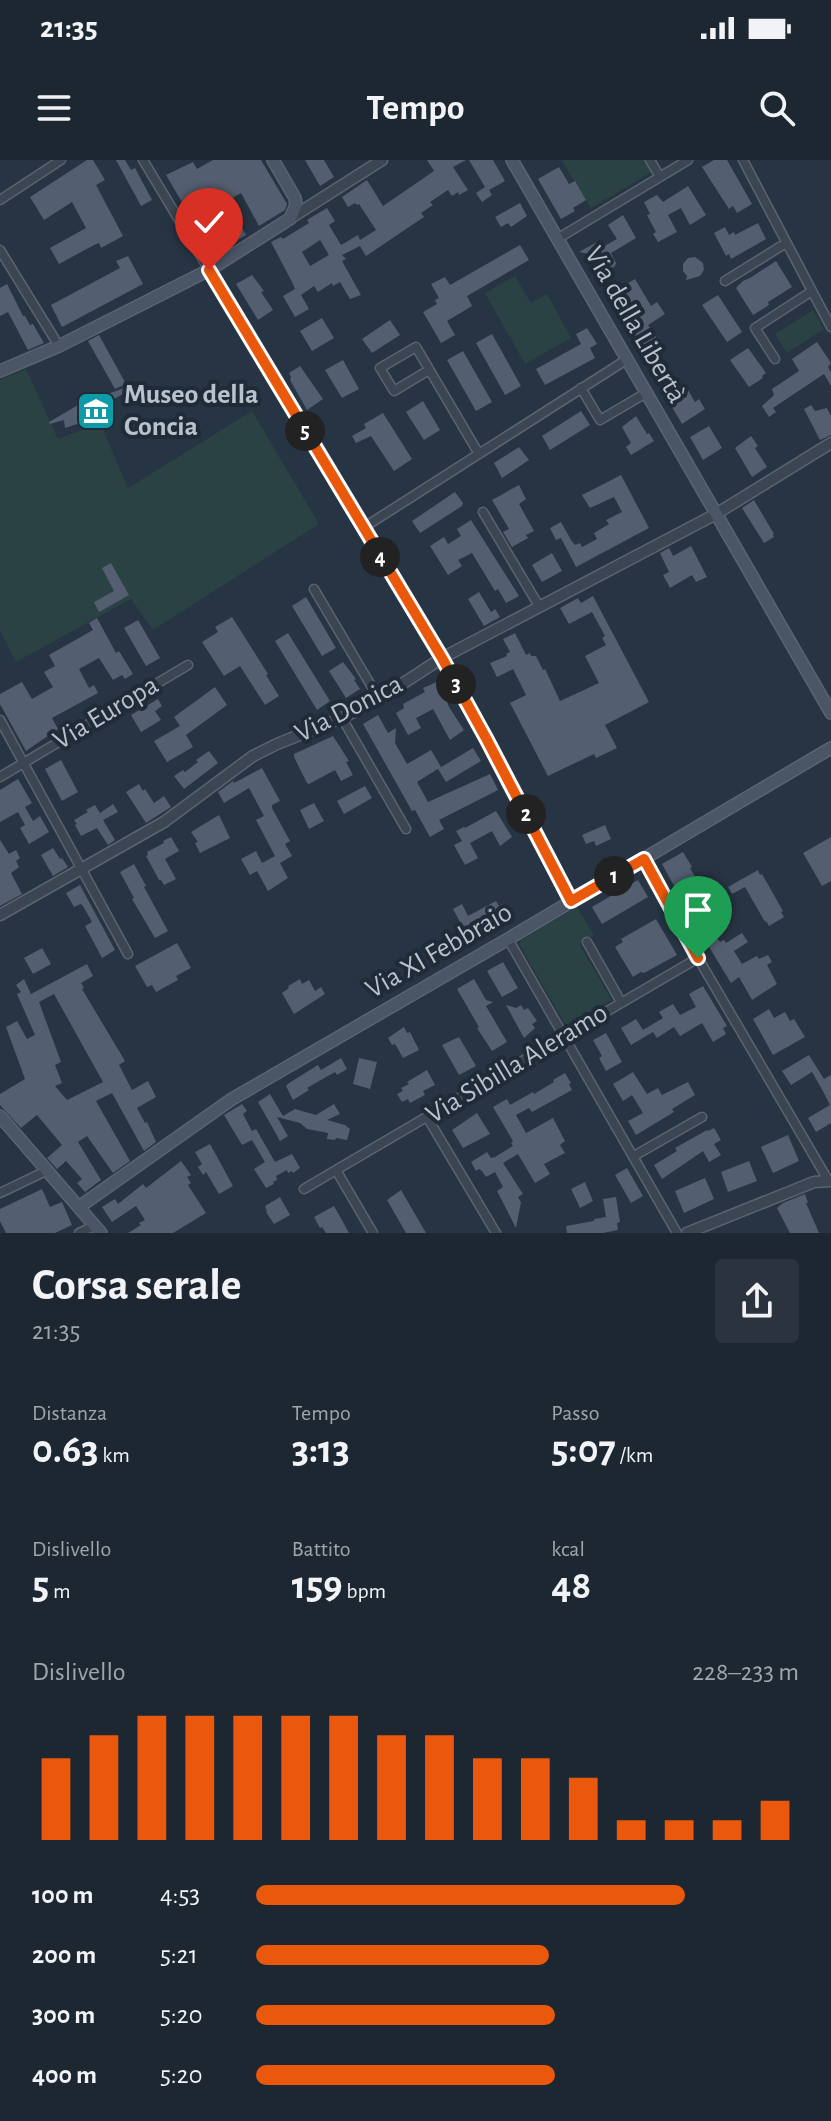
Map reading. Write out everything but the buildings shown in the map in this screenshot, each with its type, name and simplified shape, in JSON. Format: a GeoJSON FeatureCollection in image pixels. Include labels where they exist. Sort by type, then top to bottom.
{"type":"FeatureCollection","features":[{"type":"Feature","properties":{"kind":"main road"},"geometry":{"type":"LineString","coordinates":[[0,371],[59,346],[209,270],[288,220],[295,210],[295,198],[273,160]]}},
{"type":"Feature","properties":{"kind":"main road","name":"Via della Libertà"},"geometry":{"type":"LineString","coordinates":[[512,160],[831,713]]}},
{"type":"Feature","properties":{"kind":"main road","name":"Via XI Febbraio"},"geometry":{"type":"LineString","coordinates":[[79,1207],[232,1099],[831,748]]}},
{"type":"Feature","properties":{"kind":"main road"},"geometry":{"type":"LineString","coordinates":[[0,1116],[98,1229]]}},
{"type":"Feature","properties":{"kind":"street"},"geometry":{"type":"LineString","coordinates":[[0,200],[61,160]]}},
{"type":"Feature","properties":{"kind":"street"},"geometry":{"type":"LineString","coordinates":[[143,160],[442,658],[571,901]]}},
{"type":"Feature","properties":{"kind":"street"},"geometry":{"type":"LineString","coordinates":[[288,220],[382,160]]}},
{"type":"Feature","properties":{"kind":"street"},"geometry":{"type":"LineString","coordinates":[[650,160],[660,177]]}},
{"type":"Feature","properties":{"kind":"street"},"geometry":{"type":"LineString","coordinates":[[557,239],[688,160]]}},
{"type":"Feature","properties":{"kind":"street"},"geometry":{"type":"LineString","coordinates":[[743,160],[831,327]]}},
{"type":"Feature","properties":{"kind":"street"},"geometry":{"type":"LineString","coordinates":[[725,281],[786,243]]}},
{"type":"Feature","properties":{"kind":"street"},"geometry":{"type":"LineString","coordinates":[[0,250],[59,346]]}},
{"type":"Feature","properties":{"kind":"street"},"geometry":{"type":"LineString","coordinates":[[775,359],[755,328],[812,291]]}},
{"type":"Feature","properties":{"kind":"street"},"geometry":{"type":"LineString","coordinates":[[429,370],[394,391],[380,368],[416,347],[479,454]]}},
{"type":"Feature","properties":{"kind":"street"},"geometry":{"type":"LineString","coordinates":[[363,528],[626,360]]}},
{"type":"Feature","properties":{"kind":"street"},"geometry":{"type":"LineString","coordinates":[[581,388],[600,420],[646,393]]}},
{"type":"Feature","properties":{"kind":"street","name":"Via Donica"},"geometry":{"type":"LineString","coordinates":[[0,915],[164,822],[253,756],[379,699],[442,658],[716,514],[831,443]]}},
{"type":"Feature","properties":{"kind":"street"},"geometry":{"type":"LineString","coordinates":[[483,512],[539,606]]}},
{"type":"Feature","properties":{"kind":"street"},"geometry":{"type":"LineString","coordinates":[[314,589],[379,699]]}},
{"type":"Feature","properties":{"kind":"street","name":"Via Europa"},"geometry":{"type":"LineString","coordinates":[[0,777],[188,665]]}},
{"type":"Feature","properties":{"kind":"street"},"geometry":{"type":"LineString","coordinates":[[342,718],[406,829]]}},
{"type":"Feature","properties":{"kind":"street"},"geometry":{"type":"LineString","coordinates":[[0,720],[128,954]]}},
{"type":"Feature","properties":{"kind":"street"},"geometry":{"type":"LineString","coordinates":[[644,859],[698,958],[829,1180],[814,1182],[687,1233]]}},
{"type":"Feature","properties":{"kind":"street"},"geometry":{"type":"LineString","coordinates":[[508,939],[677,1233]]}},
{"type":"Feature","properties":{"kind":"street"},"geometry":{"type":"LineString","coordinates":[[587,942],[621,1002]]}},
{"type":"Feature","properties":{"kind":"street","name":"Via Sibilla Aleramo"},"geometry":{"type":"LineString","coordinates":[[304,1189],[698,958]]}},
{"type":"Feature","properties":{"kind":"street"},"geometry":{"type":"LineString","coordinates":[[427,1117],[496,1233]]}},
{"type":"Feature","properties":{"kind":"street"},"geometry":{"type":"LineString","coordinates":[[634,1156],[702,1117]]}},
{"type":"Feature","properties":{"kind":"street"},"geometry":{"type":"LineString","coordinates":[[0,1193],[48,1170]]}},
{"type":"Feature","properties":{"kind":"street"},"geometry":{"type":"LineString","coordinates":[[336,1170],[373,1233]]}},
{"type":"Feature","properties":{"kind":"street"},"geometry":{"type":"LineString","coordinates":[[79,1233],[98,1229]]}},
{"type":"Feature","properties":{"kind":"green space"},"geometry":{"type":"Polygon","coordinates":[[[561,160],[646,160],[652,172],[591,208],[561,160]]]}},
{"type":"Feature","properties":{"kind":"green space"},"geometry":{"type":"Polygon","coordinates":[[[515,276],[531,303],[547,294],[571,338],[525,364],[485,293],[515,276]]]}},
{"type":"Feature","properties":{"kind":"green space"},"geometry":{"type":"Polygon","coordinates":[[[813,310],[824,329],[787,353],[775,334],[813,310]]]}},
{"type":"Feature","properties":{"kind":"green space"},"geometry":{"type":"Polygon","coordinates":[[[26,369],[58,439],[100,423],[128,488],[252,411],[319,524],[153,630],[131,599],[16,662],[0,630],[0,380],[26,369]]]}},
{"type":"Feature","properties":{"kind":"green space"},"geometry":{"type":"Polygon","coordinates":[[[577,907],[594,935],[579,944],[612,1000],[570,1025],[565,1024],[519,944],[577,907]]]}},
{"type":"Feature","properties":{"kind":"place","name":"Museo della Concia"},"geometry":{"type":"Point","coordinates":[96,411]}},
{"type":"Feature","properties":{"kind":"route"},"geometry":{"type":"LineString","coordinates":[[209,270],[442,658],[571,901],[644,859],[698,958]]}}]}
